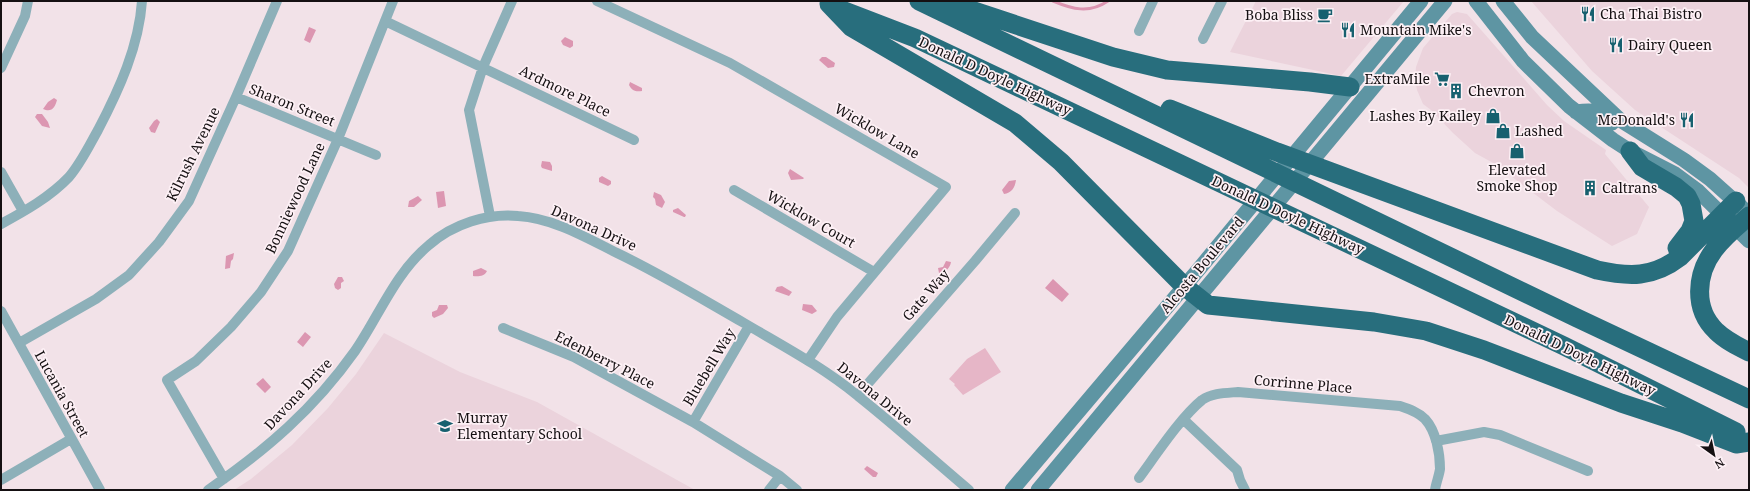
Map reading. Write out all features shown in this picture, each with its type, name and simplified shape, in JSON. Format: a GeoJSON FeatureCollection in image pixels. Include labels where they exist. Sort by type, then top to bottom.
{"type":"FeatureCollection","features":[{"type":"Feature","properties":{"kind":"highway"},"geometry":{"type":"LineString","coordinates":[[919,1],[1749,399]]}},
{"type":"Feature","properties":{"kind":"highway"},"geometry":{"type":"LineString","coordinates":[[825,3],[851,27],[1015,123],[1039,141],[1062,162],[1191,292],[1208,305],[1374,322],[1432,333],[1484,350],[1621,403],[1682,423],[1736,444],[1749,442]]}},
{"type":"Feature","properties":{"kind":"highway","name":"Donald D Doyle Highway"},"geometry":{"type":"LineString","coordinates":[[825,3],[915,38],[1557,343],[1749,439]]}},
{"type":"Feature","properties":{"kind":"highway"},"geometry":{"type":"LineString","coordinates":[[942,11],[965,8],[1113,57],[1167,70],[1310,82],[1350,87]]}},
{"type":"Feature","properties":{"kind":"highway"},"geometry":{"type":"LineString","coordinates":[[1036,58],[1073,67],[1181,114],[1277,152],[1597,270],[1618,274],[1641,275],[1662,269],[1738,214]]}},
{"type":"Feature","properties":{"kind":"highway"},"geometry":{"type":"LineString","coordinates":[[1630,151],[1642,166],[1676,187],[1687,196],[1694,211],[1694,221],[1690,231],[1662,269]]}},
{"type":"Feature","properties":{"kind":"highway"},"geometry":{"type":"LineString","coordinates":[[1738,214],[1702,271],[1699,283],[1700,300],[1704,316],[1715,330],[1727,340],[1749,352]]}},
{"type":"Feature","properties":{"kind":"main road","name":"Alcosta Boulevard"},"geometry":{"type":"LineString","coordinates":[[1038,490],[1191,292],[1228,234],[1421,1]]}},
{"type":"Feature","properties":{"kind":"main road","name":"Alcosta Boulevard"},"geometry":{"type":"LineString","coordinates":[[1012,490],[1191,292],[1245,241],[1445,1]]}},
{"type":"Feature","properties":{"kind":"main road"},"geometry":{"type":"LineString","coordinates":[[1476,1],[1523,61],[1576,112],[1630,151],[1675,174],[1698,191],[1738,214]]}},
{"type":"Feature","properties":{"kind":"main road"},"geometry":{"type":"LineString","coordinates":[[1503,1],[1545,51],[1620,120],[1684,160],[1738,214],[1749,241]]}},
{"type":"Feature","properties":{"kind":"main road"},"geometry":{"type":"LineString","coordinates":[[1576,112],[1592,110],[1598,112],[1626,134],[1641,134]]}},
{"type":"Feature","properties":{"kind":"street"},"geometry":{"type":"LineString","coordinates":[[1,68],[25,16],[28,1]]}},
{"type":"Feature","properties":{"kind":"street"},"geometry":{"type":"LineString","coordinates":[[1,224],[41,200],[68,177],[86,154],[112,104],[133,50],[141,19],[142,1]]}},
{"type":"Feature","properties":{"kind":"street","name":"Kilrush Avenue"},"geometry":{"type":"LineString","coordinates":[[19,343],[96,299],[128,274],[159,242],[189,201],[277,1]]}},
{"type":"Feature","properties":{"kind":"street","name":"Bonniewood Lane"},"geometry":{"type":"LineString","coordinates":[[224,479],[167,380],[196,361],[231,327],[261,292],[288,251],[338,139],[393,1]]}},
{"type":"Feature","properties":{"kind":"street"},"geometry":{"type":"LineString","coordinates":[[490,216],[469,110],[483,67],[512,1]]}},
{"type":"Feature","properties":{"kind":"street","name":"Wicklow Lane"},"geometry":{"type":"LineString","coordinates":[[597,1],[730,63],[946,187],[837,317],[808,360]]}},
{"type":"Feature","properties":{"kind":"street"},"geometry":{"type":"LineString","coordinates":[[1139,31],[1153,1]]}},
{"type":"Feature","properties":{"kind":"street"},"geometry":{"type":"LineString","coordinates":[[1203,40],[1222,1]]}},
{"type":"Feature","properties":{"kind":"street","name":"Ardmore Place"},"geometry":{"type":"LineString","coordinates":[[384,21],[634,140]]}},
{"type":"Feature","properties":{"kind":"street","name":"Sharon Street"},"geometry":{"type":"LineString","coordinates":[[236,97],[376,155]]}},
{"type":"Feature","properties":{"kind":"street"},"geometry":{"type":"LineString","coordinates":[[1,172],[23,212]]}},
{"type":"Feature","properties":{"kind":"street","name":"Wicklow Court"},"geometry":{"type":"LineString","coordinates":[[734,190],[874,272]]}},
{"type":"Feature","properties":{"kind":"street","name":"Gate Way"},"geometry":{"type":"LineString","coordinates":[[858,395],[1015,213]]}},
{"type":"Feature","properties":{"kind":"street","name":"Davona Drive"},"geometry":{"type":"LineString","coordinates":[[208,490],[275,441],[310,407],[336,377],[356,349],[408,264],[430,244],[456,227],[490,216],[519,216],[537,219],[575,232],[658,273],[808,360],[858,395],[969,490]]}},
{"type":"Feature","properties":{"kind":"street","name":"Lucania Street"},"geometry":{"type":"LineString","coordinates":[[1,311],[100,490]]}},
{"type":"Feature","properties":{"kind":"street","name":"Bluebell Way"},"geometry":{"type":"LineString","coordinates":[[693,422],[749,326]]}},
{"type":"Feature","properties":{"kind":"street","name":"Edenberry Place"},"geometry":{"type":"LineString","coordinates":[[503,328],[574,357],[693,422],[780,476],[797,490]]}},
{"type":"Feature","properties":{"kind":"street","name":"Corrinne Place"},"geometry":{"type":"LineString","coordinates":[[1139,478],[1184,420],[1203,400],[1218,394],[1238,392],[1400,406],[1413,411],[1424,419],[1431,428],[1436,441],[1440,469],[1435,490]]}},
{"type":"Feature","properties":{"kind":"street"},"geometry":{"type":"LineString","coordinates":[[1184,420],[1237,470],[1240,480],[1246,490]]}},
{"type":"Feature","properties":{"kind":"street"},"geometry":{"type":"LineString","coordinates":[[1436,441],[1484,432],[1500,435],[1588,471]]}},
{"type":"Feature","properties":{"kind":"street"},"geometry":{"type":"LineString","coordinates":[[1,480],[71,439]]}},
{"type":"Feature","properties":{"kind":"street"},"geometry":{"type":"LineString","coordinates":[[769,490],[780,476]]}},
{"type":"Feature","properties":{"kind":"shaded area"},"geometry":{"type":"Polygon","coordinates":[[[1256,1],[1404,1],[1341,76],[1230,52],[1256,1]]]}},
{"type":"Feature","properties":{"kind":"shaded area"},"geometry":{"type":"Polygon","coordinates":[[[1531,1],[1749,1],[1749,188],[1739,178],[1635,110],[1592,71],[1531,1]]]}},
{"type":"Feature","properties":{"kind":"shaded area"},"geometry":{"type":"Polygon","coordinates":[[[1457,12],[1467,14],[1547,105],[1564,121],[1606,150],[1605,154],[1649,207],[1637,234],[1612,246],[1557,211],[1495,164],[1475,153],[1423,104],[1417,90],[1415,78],[1416,67],[1423,48],[1452,14],[1457,12]]]}},
{"type":"Feature","properties":{"kind":"shaded area"},"geometry":{"type":"Polygon","coordinates":[[[309,27],[316,30],[310,43],[304,40],[309,27]]]}},
{"type":"Feature","properties":{"kind":"shaded area"},"geometry":{"type":"Polygon","coordinates":[[[565,37],[573,41],[573,46],[570,48],[563,45],[561,41],[565,37]]]}},
{"type":"Feature","properties":{"kind":"shaded area"},"geometry":{"type":"Polygon","coordinates":[[[822,57],[826,57],[835,63],[834,67],[828,68],[819,60],[822,57]]]}},
{"type":"Feature","properties":{"kind":"shaded area"},"geometry":{"type":"Polygon","coordinates":[[[630,82],[642,88],[642,91],[633,90],[629,85],[630,82]]]}},
{"type":"Feature","properties":{"kind":"shaded area"},"geometry":{"type":"Polygon","coordinates":[[[54,98],[57,100],[53,109],[43,109],[48,102],[54,98]]]}},
{"type":"Feature","properties":{"kind":"shaded area"},"geometry":{"type":"Polygon","coordinates":[[[37,114],[42,114],[48,122],[50,128],[42,126],[35,117],[37,114]]]}},
{"type":"Feature","properties":{"kind":"shaded area"},"geometry":{"type":"Polygon","coordinates":[[[157,119],[160,122],[155,133],[151,132],[149,128],[157,119]]]}},
{"type":"Feature","properties":{"kind":"shaded area"},"geometry":{"type":"Polygon","coordinates":[[[542,161],[550,162],[552,171],[542,168],[542,161]]]}},
{"type":"Feature","properties":{"kind":"shaded area"},"geometry":{"type":"Polygon","coordinates":[[[790,169],[804,178],[791,180],[788,173],[790,169]]]}},
{"type":"Feature","properties":{"kind":"shaded area"},"geometry":{"type":"Polygon","coordinates":[[[602,176],[611,181],[611,184],[608,186],[599,182],[599,178],[602,176]]]}},
{"type":"Feature","properties":{"kind":"shaded area"},"geometry":{"type":"Polygon","coordinates":[[[1016,180],[1012,190],[1009,193],[1004,194],[1002,190],[1009,181],[1016,180]]]}},
{"type":"Feature","properties":{"kind":"shaded area"},"geometry":{"type":"Polygon","coordinates":[[[444,191],[446,206],[438,208],[436,192],[444,191]]]}},
{"type":"Feature","properties":{"kind":"shaded area"},"geometry":{"type":"Polygon","coordinates":[[[654,192],[661,195],[665,202],[662,208],[656,205],[653,197],[654,192]]]}},
{"type":"Feature","properties":{"kind":"shaded area"},"geometry":{"type":"Polygon","coordinates":[[[418,196],[422,200],[414,207],[408,207],[409,201],[418,196]]]}},
{"type":"Feature","properties":{"kind":"shaded area"},"geometry":{"type":"Polygon","coordinates":[[[678,208],[686,215],[685,217],[673,212],[673,210],[678,208]]]}},
{"type":"Feature","properties":{"kind":"shaded area"},"geometry":{"type":"Polygon","coordinates":[[[234,253],[230,268],[225,269],[226,256],[234,253]]]}},
{"type":"Feature","properties":{"kind":"shaded area"},"geometry":{"type":"Polygon","coordinates":[[[946,261],[951,262],[950,266],[946,271],[939,273],[938,268],[943,267],[946,261]]]}},
{"type":"Feature","properties":{"kind":"shaded area"},"geometry":{"type":"Polygon","coordinates":[[[481,268],[487,271],[485,274],[481,276],[473,276],[473,271],[481,268]]]}},
{"type":"Feature","properties":{"kind":"shaded area"},"geometry":{"type":"Polygon","coordinates":[[[338,277],[342,277],[344,281],[341,283],[341,288],[338,290],[335,288],[334,284],[338,277]]]}},
{"type":"Feature","properties":{"kind":"shaded area"},"geometry":{"type":"Polygon","coordinates":[[[1053,279],[1069,294],[1062,302],[1045,288],[1053,279]]]}},
{"type":"Feature","properties":{"kind":"shaded area"},"geometry":{"type":"Polygon","coordinates":[[[782,286],[792,292],[789,296],[775,291],[777,287],[782,286]]]}},
{"type":"Feature","properties":{"kind":"shaded area"},"geometry":{"type":"Polygon","coordinates":[[[803,304],[812,305],[817,311],[812,314],[802,310],[803,304]]]}},
{"type":"Feature","properties":{"kind":"shaded area"},"geometry":{"type":"Polygon","coordinates":[[[439,305],[447,305],[448,308],[443,314],[434,318],[432,316],[432,312],[437,310],[439,305]]]}},
{"type":"Feature","properties":{"kind":"shaded area"},"geometry":{"type":"Polygon","coordinates":[[[305,332],[311,337],[303,347],[297,342],[305,332]]]}},
{"type":"Feature","properties":{"kind":"shaded area","name":"Murray Elementary School"},"geometry":{"type":"Polygon","coordinates":[[[384,333],[460,372],[537,402],[695,490],[234,490],[251,479],[292,445],[328,408],[356,374],[384,333]]]}},
{"type":"Feature","properties":{"kind":"shaded area"},"geometry":{"type":"Polygon","coordinates":[[[985,348],[1001,372],[963,395],[954,385],[955,384],[949,379],[967,359],[985,348]]]}},
{"type":"Feature","properties":{"kind":"shaded area"},"geometry":{"type":"Polygon","coordinates":[[[263,378],[271,387],[265,393],[256,384],[263,378]]]}},
{"type":"Feature","properties":{"kind":"shaded area"},"geometry":{"type":"Polygon","coordinates":[[[867,466],[878,473],[876,477],[873,477],[864,469],[867,466]]]}},
{"type":"Feature","properties":{"kind":"waterway"},"geometry":{"type":"LineString","coordinates":[[1053,1],[1080,9],[1094,8],[1108,1]]}},
{"type":"Feature","properties":{"kind":"place","name":"Cha Thai Bistro"},"geometry":{"type":"Point","coordinates":[1588,14]}},
{"type":"Feature","properties":{"kind":"place","name":"Boba Bliss"},"geometry":{"type":"Point","coordinates":[1325,15]}},
{"type":"Feature","properties":{"kind":"place","name":"Mountain Mike's"},"geometry":{"type":"Point","coordinates":[1348,30]}},
{"type":"Feature","properties":{"kind":"place","name":"Dairy Queen"},"geometry":{"type":"Point","coordinates":[1616,45]}},
{"type":"Feature","properties":{"kind":"place","name":"ExtraMile"},"geometry":{"type":"Point","coordinates":[1442,79]}},
{"type":"Feature","properties":{"kind":"place","name":"Chevron"},"geometry":{"type":"Point","coordinates":[1456,91]}},
{"type":"Feature","properties":{"kind":"place","name":"Lashes By Kailey"},"geometry":{"type":"Point","coordinates":[1493,116]}},
{"type":"Feature","properties":{"kind":"place","name":"McDonald's"},"geometry":{"type":"Point","coordinates":[1687,120]}},
{"type":"Feature","properties":{"kind":"place","name":"Lashed"},"geometry":{"type":"Point","coordinates":[1503,131]}},
{"type":"Feature","properties":{"kind":"place","name":"Elevated Smoke Shop"},"geometry":{"type":"Point","coordinates":[1517,151]}},
{"type":"Feature","properties":{"kind":"place","name":"Caltrans"},"geometry":{"type":"Point","coordinates":[1590,188]}},
{"type":"Feature","properties":{"kind":"place","name":"Murray Elementary School"},"geometry":{"type":"Point","coordinates":[445,426]}}]}
